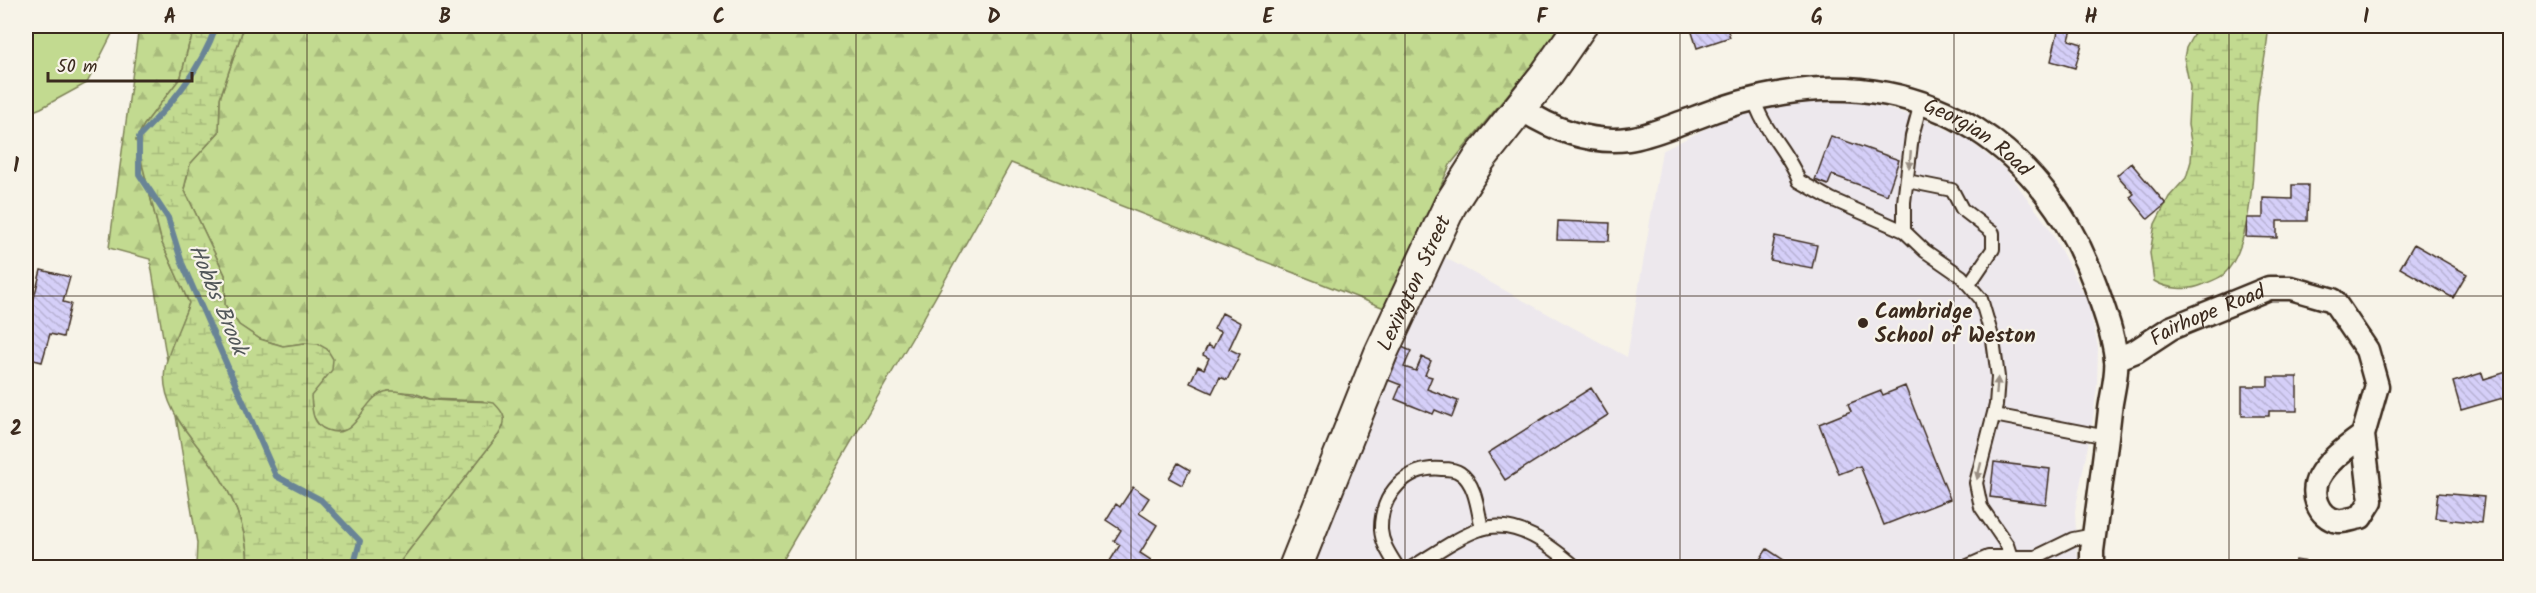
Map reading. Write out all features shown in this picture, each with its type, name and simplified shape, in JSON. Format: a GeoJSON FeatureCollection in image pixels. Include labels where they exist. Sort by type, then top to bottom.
{"type":"FeatureCollection","features":[{"type":"Feature","properties":{"kind":"street","name":"Lexington Street"},"geometry":{"type":"LineString","coordinates":[[1295,567],[1381,353],[1433,239],[1472,169],[1580,26]]}},
{"type":"Feature","properties":{"kind":"street","name":"Georgian Road"},"geometry":{"type":"LineString","coordinates":[[1520,108],[1549,125],[1574,134],[1621,140],[1651,133],[1754,98],[1804,90],[1847,88],[1888,94],[1921,103],[1957,119],[1992,140],[2023,166],[2067,223],[2084,253],[2102,303],[2116,358],[2092,567]]}},
{"type":"Feature","properties":{"kind":"street","name":"Fairhope Road"},"geometry":{"type":"LineString","coordinates":[[2116,358],[2136,351],[2171,327],[2269,288],[2291,288],[2333,300],[2367,350],[2377,386],[2363,435]]}},
{"type":"Feature","properties":{"kind":"lane"},"geometry":{"type":"LineString","coordinates":[[1754,98],[1762,121],[1793,166],[1799,181],[1831,199],[1904,231],[1925,251],[1970,283],[1981,299],[1997,357],[1998,377],[1994,415],[1976,483],[1981,507],[2007,545],[2011,557]]}},
{"type":"Feature","properties":{"kind":"lane"},"geometry":{"type":"LineString","coordinates":[[1904,231],[1904,202],[1912,136],[1921,103]]}},
{"type":"Feature","properties":{"kind":"lane"},"geometry":{"type":"LineString","coordinates":[[1907,181],[1952,190],[1962,209],[1990,230],[1994,237],[1992,253],[1970,283]]}},
{"type":"Feature","properties":{"kind":"lane"},"geometry":{"type":"LineString","coordinates":[[1994,415],[2107,437]]}},
{"type":"Feature","properties":{"kind":"lane"},"geometry":{"type":"LineString","coordinates":[[1398,567],[1384,546],[1381,530],[1383,513],[1394,490],[1411,474],[1434,468],[1460,472],[1468,482],[1482,529]]}},
{"type":"Feature","properties":{"kind":"lane"},"geometry":{"type":"LineString","coordinates":[[1411,567],[1482,529],[1500,527],[1533,535],[1577,567]]}},
{"type":"Feature","properties":{"kind":"lane"},"geometry":{"type":"LineString","coordinates":[[1963,567],[1988,557],[2011,557],[2038,562],[2073,539],[2094,535]]}},
{"type":"Feature","properties":{"kind":"shaded area","name":"Cambridge School of Weston"},"geometry":{"type":"Polygon","coordinates":[[[1803,99],[1870,104],[1922,118],[1966,138],[2006,170],[2048,226],[2088,302],[2098,347],[2097,387],[2092,425],[2075,511],[2080,567],[1306,568],[1440,255],[1627,357],[1662,151],[1724,119],[1803,99]]]}},
{"type":"Feature","properties":{"kind":"green space"},"geometry":{"type":"Polygon","coordinates":[[[26,26],[116,26],[87,83],[26,114],[26,26]]]}},
{"type":"Feature","properties":{"kind":"green space"},"geometry":{"type":"Polygon","coordinates":[[[139,26],[198,26],[189,44],[181,77],[144,125],[136,140],[162,243],[189,303],[167,361],[150,259],[109,248],[139,26]]]}},
{"type":"Feature","properties":{"kind":"green space"},"geometry":{"type":"Polygon","coordinates":[[[198,26],[244,26],[220,98],[219,132],[190,164],[184,189],[225,275],[225,305],[239,325],[260,339],[283,346],[305,343],[318,344],[327,349],[333,359],[332,370],[311,396],[316,421],[318,425],[327,430],[338,432],[347,429],[354,424],[372,400],[389,391],[437,400],[494,403],[503,414],[504,425],[499,434],[396,567],[248,567],[245,540],[233,501],[212,465],[179,420],[167,395],[164,382],[166,362],[189,303],[162,243],[136,140],[144,125],[181,77],[189,44],[198,26]]]}},
{"type":"Feature","properties":{"kind":"green space"},"geometry":{"type":"Polygon","coordinates":[[[244,26],[1564,26],[1450,165],[1387,309],[1011,163],[918,328],[778,567],[396,567],[499,434],[483,401],[430,399],[414,393],[388,391],[364,410],[357,422],[347,430],[331,432],[321,428],[313,416],[305,343],[283,346],[260,339],[239,325],[225,305],[225,275],[184,189],[190,164],[219,132],[220,98],[244,26]]]}},
{"type":"Feature","properties":{"kind":"green space"},"geometry":{"type":"Polygon","coordinates":[[[2198,26],[2266,26],[2268,33],[2257,106],[2251,196],[2241,243],[2234,261],[2223,275],[2196,287],[2178,288],[2154,281],[2150,253],[2155,224],[2169,197],[2186,178],[2191,161],[2192,147],[2188,125],[2190,87],[2184,58],[2186,48],[2198,26]]]}},
{"type":"Feature","properties":{"kind":"green space"},"geometry":{"type":"Polygon","coordinates":[[[176,416],[212,464],[233,500],[242,526],[248,567],[196,567],[197,543],[176,416]]]}},
{"type":"Feature","properties":{"kind":"building"},"geometry":{"type":"Polygon","coordinates":[[[1690,26],[1726,26],[1730,37],[1697,48],[1690,26]]]}},
{"type":"Feature","properties":{"kind":"building"},"geometry":{"type":"Polygon","coordinates":[[[2056,26],[2073,26],[2069,40],[2082,44],[2075,68],[2051,61],[2059,27],[2056,26]]]}},
{"type":"Feature","properties":{"kind":"building"},"geometry":{"type":"Polygon","coordinates":[[[1831,136],[1899,160],[1887,195],[1832,175],[1828,185],[1815,180],[1831,136]]]}},
{"type":"Feature","properties":{"kind":"building"},"geometry":{"type":"Polygon","coordinates":[[[2131,163],[2166,204],[2148,219],[2130,197],[2134,194],[2117,175],[2131,163]]]}},
{"type":"Feature","properties":{"kind":"building"},"geometry":{"type":"Polygon","coordinates":[[[2292,185],[2308,185],[2307,221],[2277,221],[2277,238],[2246,237],[2247,218],[2263,218],[2263,198],[2292,199],[2292,185]]]}},
{"type":"Feature","properties":{"kind":"building"},"geometry":{"type":"Polygon","coordinates":[[[1558,221],[1610,223],[1609,241],[1557,240],[1558,221]]]}},
{"type":"Feature","properties":{"kind":"building"},"geometry":{"type":"Polygon","coordinates":[[[1775,236],[1817,245],[1812,268],[1770,260],[1775,236]]]}},
{"type":"Feature","properties":{"kind":"building"},"geometry":{"type":"Polygon","coordinates":[[[2414,244],[2467,274],[2453,298],[2400,268],[2414,244]]]}},
{"type":"Feature","properties":{"kind":"building"},"geometry":{"type":"Polygon","coordinates":[[[41,270],[70,277],[63,302],[71,304],[63,337],[50,334],[42,362],[26,358],[26,329],[41,270]]]}},
{"type":"Feature","properties":{"kind":"building"},"geometry":{"type":"Polygon","coordinates":[[[1222,313],[1241,323],[1229,349],[1240,354],[1227,380],[1220,377],[1212,393],[1190,383],[1198,366],[1204,369],[1209,358],[1203,355],[1208,345],[1213,348],[1221,332],[1214,329],[1222,313]]]}},
{"type":"Feature","properties":{"kind":"building"},"geometry":{"type":"Polygon","coordinates":[[[1397,345],[1411,351],[1404,367],[1416,371],[1422,357],[1431,361],[1425,375],[1432,377],[1427,389],[1458,401],[1452,417],[1435,410],[1433,414],[1395,399],[1401,385],[1383,378],[1397,345]]]}},
{"type":"Feature","properties":{"kind":"building"},"geometry":{"type":"Polygon","coordinates":[[[2510,371],[2510,396],[2461,410],[2453,382],[2482,373],[2484,379],[2510,371]]]}},
{"type":"Feature","properties":{"kind":"building"},"geometry":{"type":"Polygon","coordinates":[[[2268,377],[2297,377],[2297,411],[2269,411],[2269,416],[2242,416],[2242,386],[2268,386],[2268,377]]]}},
{"type":"Feature","properties":{"kind":"building"},"geometry":{"type":"Polygon","coordinates":[[[1905,386],[1950,499],[1884,525],[1860,466],[1839,474],[1819,424],[1851,411],[1848,404],[1881,391],[1883,395],[1905,386]]]}},
{"type":"Feature","properties":{"kind":"building"},"geometry":{"type":"Polygon","coordinates":[[[1591,388],[1608,415],[1505,480],[1488,453],[1591,388]]]}},
{"type":"Feature","properties":{"kind":"building"},"geometry":{"type":"Polygon","coordinates":[[[1994,462],[2050,469],[2046,504],[1990,497],[1994,462]]]}},
{"type":"Feature","properties":{"kind":"building"},"geometry":{"type":"Polygon","coordinates":[[[1178,463],[1190,470],[1182,485],[1169,478],[1178,463]]]}},
{"type":"Feature","properties":{"kind":"building"},"geometry":{"type":"Polygon","coordinates":[[[1133,487],[1149,498],[1139,513],[1157,525],[1140,553],[1151,560],[1147,568],[1111,568],[1113,564],[1110,561],[1120,545],[1114,541],[1121,530],[1106,520],[1116,504],[1120,507],[1133,487]]]}},
{"type":"Feature","properties":{"kind":"building"},"geometry":{"type":"Polygon","coordinates":[[[2438,493],[2484,497],[2481,523],[2435,518],[2438,493]]]}},
{"type":"Feature","properties":{"kind":"building"},"geometry":{"type":"Polygon","coordinates":[[[1767,549],[1796,568],[1754,568],[1767,549]]]}},
{"type":"Feature","properties":{"kind":"building"},"geometry":{"type":"Polygon","coordinates":[[[2295,560],[2329,565],[2328,568],[2293,568],[2295,560]]]}},
{"type":"Feature","properties":{"kind":"waterway","name":"Hobbs Brook"},"geometry":{"type":"LineString","coordinates":[[216,26],[194,71],[163,112],[139,137],[139,174],[168,218],[182,263],[276,476],[321,500],[360,541],[353,568]]}},
{"type":"Feature","properties":{"kind":"place","name":"Cambridge School of Weston"},"geometry":{"type":"Point","coordinates":[1863,323]}}]}
